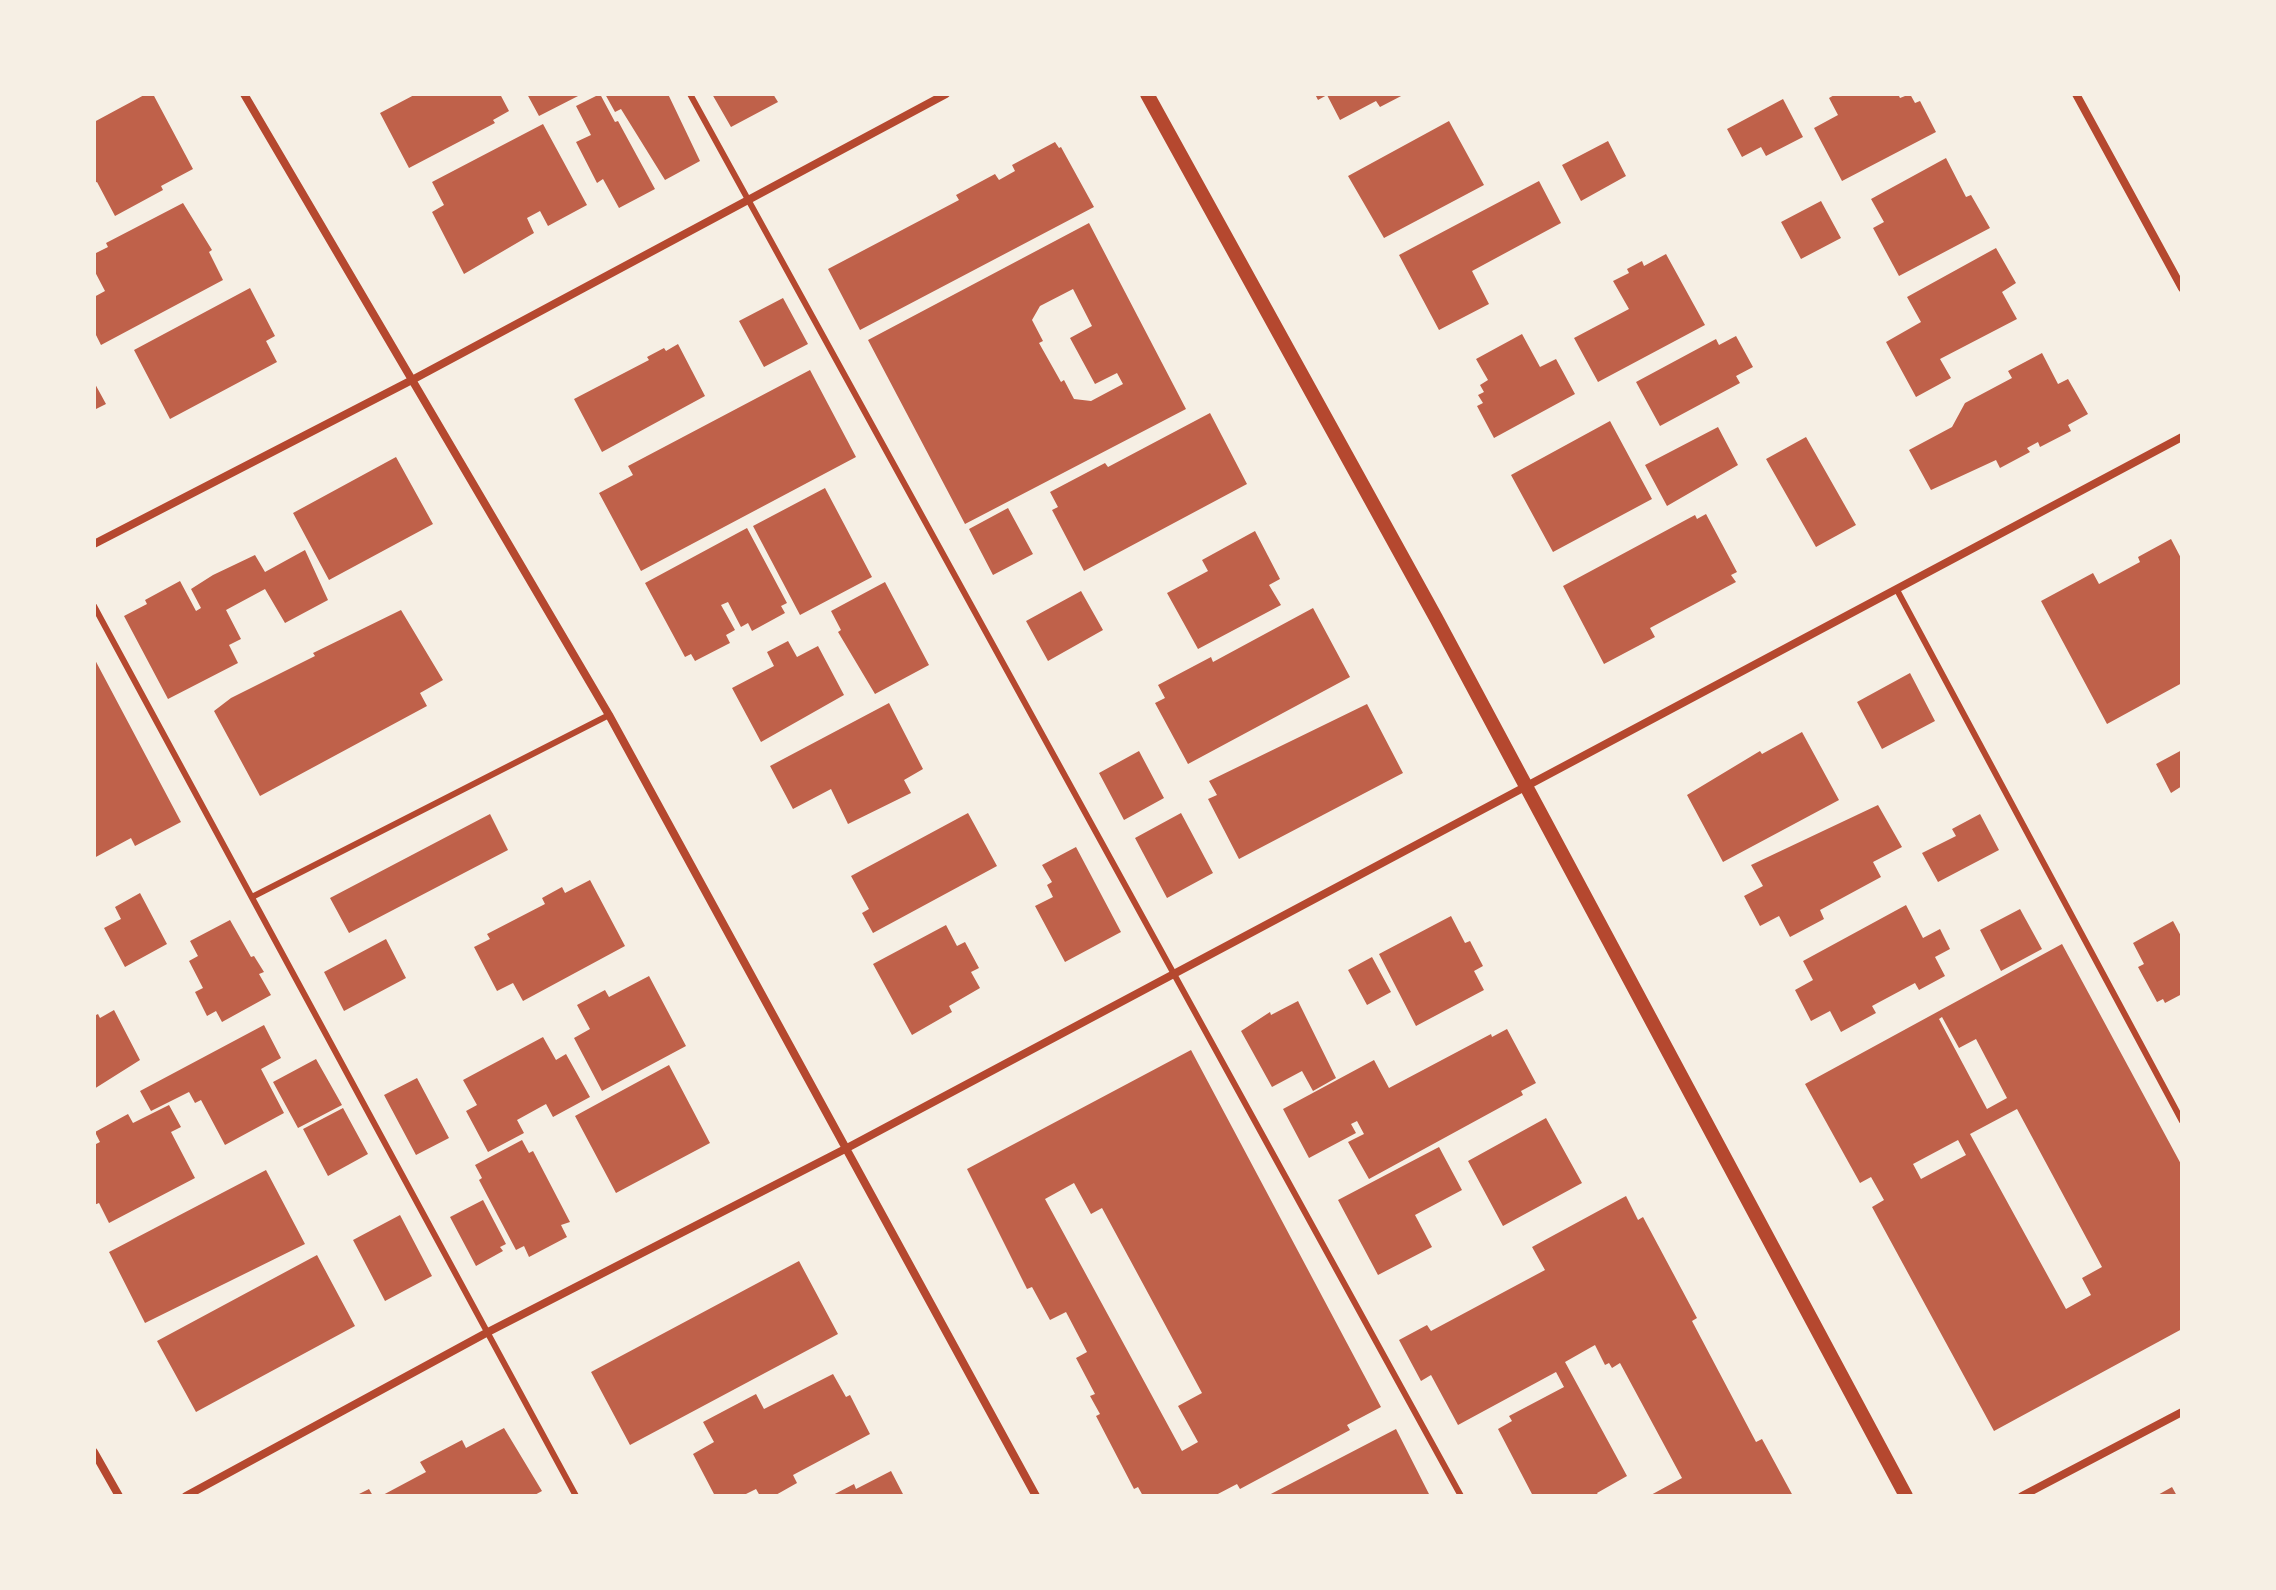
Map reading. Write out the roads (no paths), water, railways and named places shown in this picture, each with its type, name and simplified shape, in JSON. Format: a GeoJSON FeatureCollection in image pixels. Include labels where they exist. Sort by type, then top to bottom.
{"type":"FeatureCollection","features":[{"type":"Feature","properties":{"kind":"street"},"geometry":{"type":"LineString","coordinates":[[244,94],[609,715],[1036,1496]]}},
{"type":"Feature","properties":{"kind":"street"},"geometry":{"type":"LineString","coordinates":[[94,544],[412,380],[946,94]]}},
{"type":"Feature","properties":{"kind":"street"},"geometry":{"type":"LineString","coordinates":[[1147,94],[1527,788],[1906,1496]]}},
{"type":"Feature","properties":{"kind":"street"},"geometry":{"type":"LineString","coordinates":[[2076,94],[2182,288]]}},
{"type":"Feature","properties":{"kind":"street"},"geometry":{"type":"LineString","coordinates":[[186,1496],[488,1332],[847,1148],[2182,437]]}},
{"type":"Feature","properties":{"kind":"street"},"geometry":{"type":"LineString","coordinates":[[2022,1496],[2182,1412]]}},
{"type":"Feature","properties":{"kind":"street"},"geometry":{"type":"LineString","coordinates":[[94,1452],[119,1496]]}},
{"type":"Feature","properties":{"kind":"lane"},"geometry":{"type":"LineString","coordinates":[[690,94],[1461,1496]]}},
{"type":"Feature","properties":{"kind":"lane"},"geometry":{"type":"LineString","coordinates":[[1897,590],[2182,1121]]}},
{"type":"Feature","properties":{"kind":"lane"},"geometry":{"type":"LineString","coordinates":[[94,606],[576,1496]]}},
{"type":"Feature","properties":{"kind":"lane"},"geometry":{"type":"LineString","coordinates":[[252,897],[609,715]]}}]}
